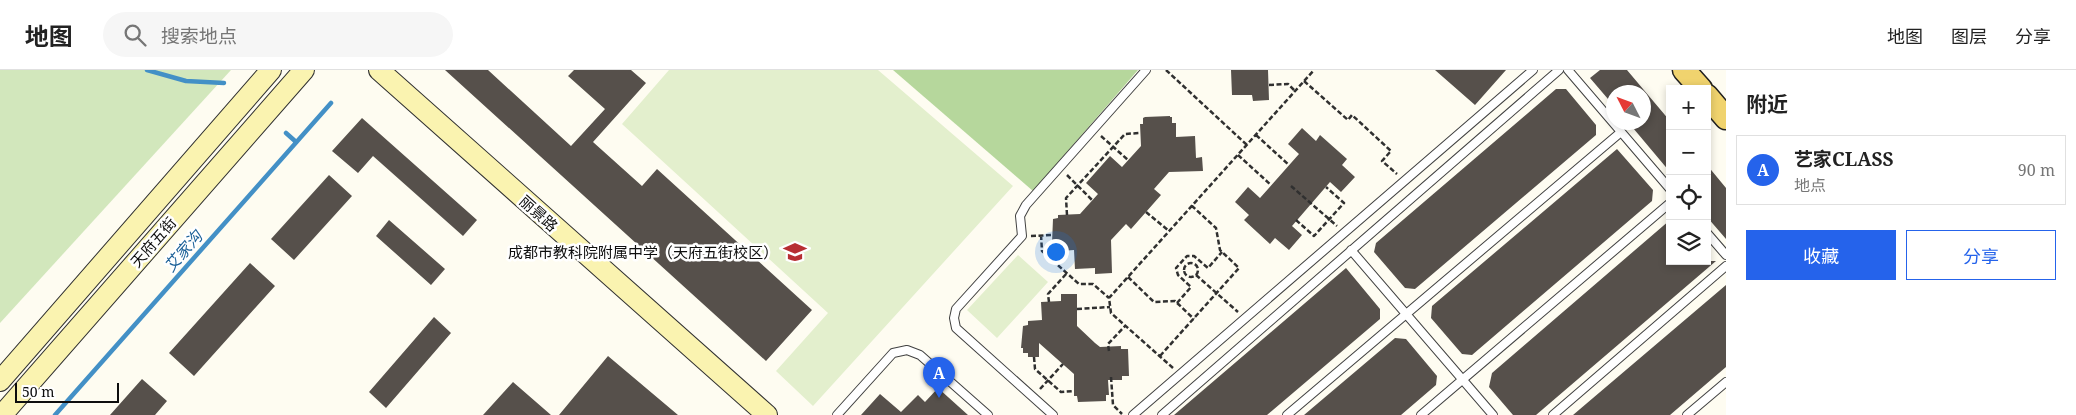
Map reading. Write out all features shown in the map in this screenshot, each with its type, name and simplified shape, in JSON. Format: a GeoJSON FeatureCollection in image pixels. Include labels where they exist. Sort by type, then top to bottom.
{"type":"FeatureCollection","features":[{"type":"Feature","properties":{"kind":"main road"},"geometry":{"type":"LineString","coordinates":[[1684,70],[1697,85]]}},
{"type":"Feature","properties":{"kind":"main road"},"geometry":{"type":"LineString","coordinates":[[1711,101],[1726,118]]}},
{"type":"Feature","properties":{"kind":"street","name":"天府五街"},"geometry":{"type":"LineString","coordinates":[[0,381],[272,70]]}},
{"type":"Feature","properties":{"kind":"street","name":"天府五街"},"geometry":{"type":"LineString","coordinates":[[2,415],[304,70]]}},
{"type":"Feature","properties":{"kind":"street","name":"丽景路"},"geometry":{"type":"LineString","coordinates":[[379,70],[767,415]]}},
{"type":"Feature","properties":{"kind":"lane"},"geometry":{"type":"LineString","coordinates":[[1053,415],[956,328],[954,318],[956,309],[1022,236],[1020,216],[1026,205],[1146,70]]}},
{"type":"Feature","properties":{"kind":"lane"},"geometry":{"type":"LineString","coordinates":[[1133,415],[1533,70]]}},
{"type":"Feature","properties":{"kind":"lane"},"geometry":{"type":"LineString","coordinates":[[1162,415],[1558,70]]}},
{"type":"Feature","properties":{"kind":"lane"},"geometry":{"type":"LineString","coordinates":[[1568,70],[1666,184]]}},
{"type":"Feature","properties":{"kind":"lane"},"geometry":{"type":"LineString","coordinates":[[1287,415],[1620,132]]}},
{"type":"Feature","properties":{"kind":"lane"},"geometry":{"type":"LineString","coordinates":[[1421,415],[1666,206]]}},
{"type":"Feature","properties":{"kind":"lane"},"geometry":{"type":"LineString","coordinates":[[1711,238],[1726,255]]}},
{"type":"Feature","properties":{"kind":"lane"},"geometry":{"type":"LineString","coordinates":[[1351,250],[1493,415]]}},
{"type":"Feature","properties":{"kind":"lane"},"geometry":{"type":"LineString","coordinates":[[1553,415],[1726,266]]}},
{"type":"Feature","properties":{"kind":"lane"},"geometry":{"type":"LineString","coordinates":[[837,415],[893,353],[907,350],[920,355],[988,415]]}},
{"type":"Feature","properties":{"kind":"lane"},"geometry":{"type":"LineString","coordinates":[[1687,415],[1726,382]]}},
{"type":"Feature","properties":{"kind":"path"},"geometry":{"type":"LineString","coordinates":[[1166,70],[1247,145]]}},
{"type":"Feature","properties":{"kind":"path"},"geometry":{"type":"LineString","coordinates":[[1109,298],[1314,70]]}},
{"type":"Feature","properties":{"kind":"path"},"geometry":{"type":"LineString","coordinates":[[1304,81],[1348,120],[1352,116],[1391,150],[1382,161],[1404,180]]}},
{"type":"Feature","properties":{"kind":"path"},"geometry":{"type":"LineString","coordinates":[[1269,85],[1288,84],[1296,91]]}},
{"type":"Feature","properties":{"kind":"path"},"geometry":{"type":"LineString","coordinates":[[1094,129],[1128,160]]}},
{"type":"Feature","properties":{"kind":"path"},"geometry":{"type":"LineString","coordinates":[[1067,215],[1066,198],[1125,134],[1140,133]]}},
{"type":"Feature","properties":{"kind":"path"},"geometry":{"type":"LineString","coordinates":[[1256,135],[1289,165]]}},
{"type":"Feature","properties":{"kind":"path"},"geometry":{"type":"LineString","coordinates":[[1238,155],[1271,185]]}},
{"type":"Feature","properties":{"kind":"path"},"geometry":{"type":"LineString","coordinates":[[1059,167],[1092,200]]}},
{"type":"Feature","properties":{"kind":"path"},"geometry":{"type":"LineString","coordinates":[[1291,186],[1344,233]]}},
{"type":"Feature","properties":{"kind":"path"},"geometry":{"type":"LineString","coordinates":[[1296,220],[1314,236],[1329,220],[1344,203],[1326,187]]}},
{"type":"Feature","properties":{"kind":"path"},"geometry":{"type":"LineString","coordinates":[[1160,356],[1240,268],[1220,250],[1216,228],[1192,206]]}},
{"type":"Feature","properties":{"kind":"path"},"geometry":{"type":"LineString","coordinates":[[1146,212],[1169,231]]}},
{"type":"Feature","properties":{"kind":"path"},"geometry":{"type":"LineString","coordinates":[[1041,235],[1042,251],[1080,284],[1094,284],[1109,298],[1111,312],[1180,374]]}},
{"type":"Feature","properties":{"kind":"path"},"geometry":{"type":"LineString","coordinates":[[1022,236],[1052,235]]}},
{"type":"Feature","properties":{"kind":"path"},"geometry":{"type":"LineString","coordinates":[[1177,303],[1191,287],[1178,275],[1176,268],[1187,256],[1194,256],[1208,268],[1222,252]]}},
{"type":"Feature","properties":{"kind":"path"},"geometry":{"type":"LineString","coordinates":[[1196,265],[1200,261]]}},
{"type":"Feature","properties":{"kind":"path"},"geometry":{"type":"LineString","coordinates":[[1182,262],[1187,266]]}},
{"type":"Feature","properties":{"kind":"path"},"geometry":{"type":"LineString","coordinates":[[1187,266],[1191,264],[1196,265]]}},
{"type":"Feature","properties":{"kind":"path"},"geometry":{"type":"LineString","coordinates":[[1196,265],[1198,270],[1196,275]]}},
{"type":"Feature","properties":{"kind":"path"},"geometry":{"type":"LineString","coordinates":[[1187,266],[1185,270],[1187,276]]}},
{"type":"Feature","properties":{"kind":"path"},"geometry":{"type":"LineString","coordinates":[[1049,302],[1048,294],[1067,273]]}},
{"type":"Feature","properties":{"kind":"path"},"geometry":{"type":"LineString","coordinates":[[1196,275],[1245,318]]}},
{"type":"Feature","properties":{"kind":"path"},"geometry":{"type":"LineString","coordinates":[[1183,280],[1187,276],[1196,275]]}},
{"type":"Feature","properties":{"kind":"path"},"geometry":{"type":"LineString","coordinates":[[1128,277],[1154,302],[1175,301],[1194,318]]}},
{"type":"Feature","properties":{"kind":"path"},"geometry":{"type":"LineString","coordinates":[[1077,309],[1110,307]]}},
{"type":"Feature","properties":{"kind":"path"},"geometry":{"type":"LineString","coordinates":[[1109,351],[1108,344],[1125,326]]}},
{"type":"Feature","properties":{"kind":"path"},"geometry":{"type":"LineString","coordinates":[[1034,357],[1035,369],[1061,392],[1074,391]]}},
{"type":"Feature","properties":{"kind":"path"},"geometry":{"type":"LineString","coordinates":[[1033,398],[1063,364]]}},
{"type":"Feature","properties":{"kind":"path"},"geometry":{"type":"LineString","coordinates":[[1111,377],[1113,405],[1122,415]]}},
{"type":"Feature","properties":{"kind":"green space"},"geometry":{"type":"Polygon","coordinates":[[[0,70],[231,70],[0,323],[0,70]]]}},
{"type":"Feature","properties":{"kind":"green space"},"geometry":{"type":"Polygon","coordinates":[[[669,70],[878,70],[1013,186],[813,406],[776,371],[828,313],[622,124],[669,70]]]}},
{"type":"Feature","properties":{"kind":"green space"},"geometry":{"type":"Polygon","coordinates":[[[893,70],[1138,70],[1033,191],[893,70]]]}},
{"type":"Feature","properties":{"kind":"green space"},"geometry":{"type":"Polygon","coordinates":[[[1018,255],[1048,282],[997,338],[967,310],[1018,255]]]}},
{"type":"Feature","properties":{"kind":"building"},"geometry":{"type":"Polygon","coordinates":[[[445,70],[488,70],[571,146],[605,109],[568,76],[574,70],[631,70],[646,83],[593,142],[642,186],[657,169],[812,310],[766,361],[445,70]]]}},
{"type":"Feature","properties":{"kind":"building"},"geometry":{"type":"Polygon","coordinates":[[[1231,70],[1268,70],[1269,100],[1253,101],[1252,95],[1232,95],[1231,70]]]}},
{"type":"Feature","properties":{"kind":"building"},"geometry":{"type":"Polygon","coordinates":[[[1435,70],[1506,70],[1475,105],[1435,70]]]}},
{"type":"Feature","properties":{"kind":"building"},"geometry":{"type":"Polygon","coordinates":[[[1600,70],[1627,70],[1640,85],[1606,85],[1606,97],[1590,78],[1600,70]]]}},
{"type":"Feature","properties":{"kind":"building"},"geometry":{"type":"Polygon","coordinates":[[[1556,89],[1566,89],[1596,125],[1596,135],[1415,289],[1405,288],[1374,252],[1376,243],[1556,89]]]}},
{"type":"Feature","properties":{"kind":"building"},"geometry":{"type":"Polygon","coordinates":[[[1651,98],[1666,116],[1666,167],[1635,130],[1651,130],[1651,98]]]}},
{"type":"Feature","properties":{"kind":"building"},"geometry":{"type":"Polygon","coordinates":[[[1172,117],[1172,123],[1176,123],[1176,137],[1195,136],[1196,158],[1202,157],[1203,171],[1169,172],[1154,189],[1161,195],[1131,229],[1126,224],[1111,240],[1112,273],[1095,274],[1095,268],[1075,269],[1074,250],[1060,251],[1060,248],[1054,248],[1054,243],[1052,243],[1053,219],[1058,218],[1058,215],[1080,214],[1098,194],[1086,183],[1110,156],[1122,167],[1141,146],[1140,124],[1143,124],[1143,118],[1172,117]]]}},
{"type":"Feature","properties":{"kind":"building"},"geometry":{"type":"Polygon","coordinates":[[[362,118],[477,220],[463,236],[373,156],[358,173],[332,151],[362,118]]]}},
{"type":"Feature","properties":{"kind":"building"},"geometry":{"type":"Polygon","coordinates":[[[1302,128],[1316,141],[1320,135],[1347,159],[1342,165],[1355,177],[1341,192],[1330,182],[1292,226],[1302,235],[1289,250],[1275,238],[1270,244],[1244,220],[1249,215],[1235,202],[1248,187],[1260,198],[1299,154],[1288,144],[1302,128]]]}},
{"type":"Feature","properties":{"kind":"building"},"geometry":{"type":"Polygon","coordinates":[[[1617,149],[1653,190],[1652,201],[1472,355],[1462,354],[1431,318],[1432,306],[1617,149]]]}},
{"type":"Feature","properties":{"kind":"building"},"geometry":{"type":"Polygon","coordinates":[[[1711,170],[1726,188],[1726,239],[1711,222],[1711,170]]]}},
{"type":"Feature","properties":{"kind":"building"},"geometry":{"type":"Polygon","coordinates":[[[329,175],[352,196],[294,260],[271,239],[329,175]]]}},
{"type":"Feature","properties":{"kind":"building"},"geometry":{"type":"Polygon","coordinates":[[[389,220],[445,269],[431,285],[376,236],[389,220]]]}},
{"type":"Feature","properties":{"kind":"building"},"geometry":{"type":"Polygon","coordinates":[[[1666,223],[1666,265],[1711,265],[1711,261],[1716,261],[1536,415],[1513,415],[1489,387],[1492,373],[1666,223]]]}},
{"type":"Feature","properties":{"kind":"building"},"geometry":{"type":"Polygon","coordinates":[[[250,263],[275,286],[194,376],[169,353],[250,263]]]}},
{"type":"Feature","properties":{"kind":"building"},"geometry":{"type":"Polygon","coordinates":[[[1346,268],[1380,309],[1380,319],[1267,415],[1174,415],[1346,268]]]}},
{"type":"Feature","properties":{"kind":"building"},"geometry":{"type":"Polygon","coordinates":[[[1726,285],[1726,367],[1670,415],[1573,415],[1726,285]]]}},
{"type":"Feature","properties":{"kind":"building"},"geometry":{"type":"Polygon","coordinates":[[[1061,294],[1077,294],[1077,326],[1095,343],[1100,347],[1121,346],[1121,349],[1128,349],[1129,376],[1122,376],[1122,380],[1108,380],[1109,395],[1106,395],[1106,401],[1078,402],[1077,396],[1074,396],[1074,374],[1039,343],[1039,357],[1028,357],[1028,353],[1023,353],[1023,348],[1021,348],[1023,326],[1028,325],[1028,321],[1042,320],[1041,302],[1061,301],[1061,294]]]}},
{"type":"Feature","properties":{"kind":"building"},"geometry":{"type":"Polygon","coordinates":[[[434,317],[451,333],[386,408],[369,392],[434,317]]]}},
{"type":"Feature","properties":{"kind":"building"},"geometry":{"type":"Polygon","coordinates":[[[1395,338],[1406,339],[1437,376],[1436,385],[1401,415],[1304,415],[1395,338]]]}},
{"type":"Feature","properties":{"kind":"building"},"geometry":{"type":"Polygon","coordinates":[[[608,356],[678,415],[559,415],[608,356]]]}},
{"type":"Feature","properties":{"kind":"building"},"geometry":{"type":"Polygon","coordinates":[[[142,379],[167,401],[155,415],[110,415],[142,379]]]}},
{"type":"Feature","properties":{"kind":"building"},"geometry":{"type":"Polygon","coordinates":[[[513,382],[551,415],[483,415],[513,382]]]}},
{"type":"Feature","properties":{"kind":"building"},"geometry":{"type":"Polygon","coordinates":[[[938,388],[968,415],[861,415],[880,394],[901,412],[918,395],[925,402],[938,388]]]}},
{"type":"Feature","properties":{"kind":"waterway"},"geometry":{"type":"LineString","coordinates":[[147,70],[186,81],[224,83]]}},
{"type":"Feature","properties":{"kind":"waterway","name":"艾家沟"},"geometry":{"type":"LineString","coordinates":[[55,415],[331,103]]}},
{"type":"Feature","properties":{"kind":"waterway"},"geometry":{"type":"LineString","coordinates":[[286,133],[295,141]]}},
{"type":"Feature","properties":{"kind":"place","name":"成都市教科院附属中学（天府五街校区）"},"geometry":{"type":"Point","coordinates":[795,252]}},
{"type":"Feature","properties":{"kind":"place","name":"艺家CLASS"},"geometry":{"type":"Point","coordinates":[939,398]}}]}
